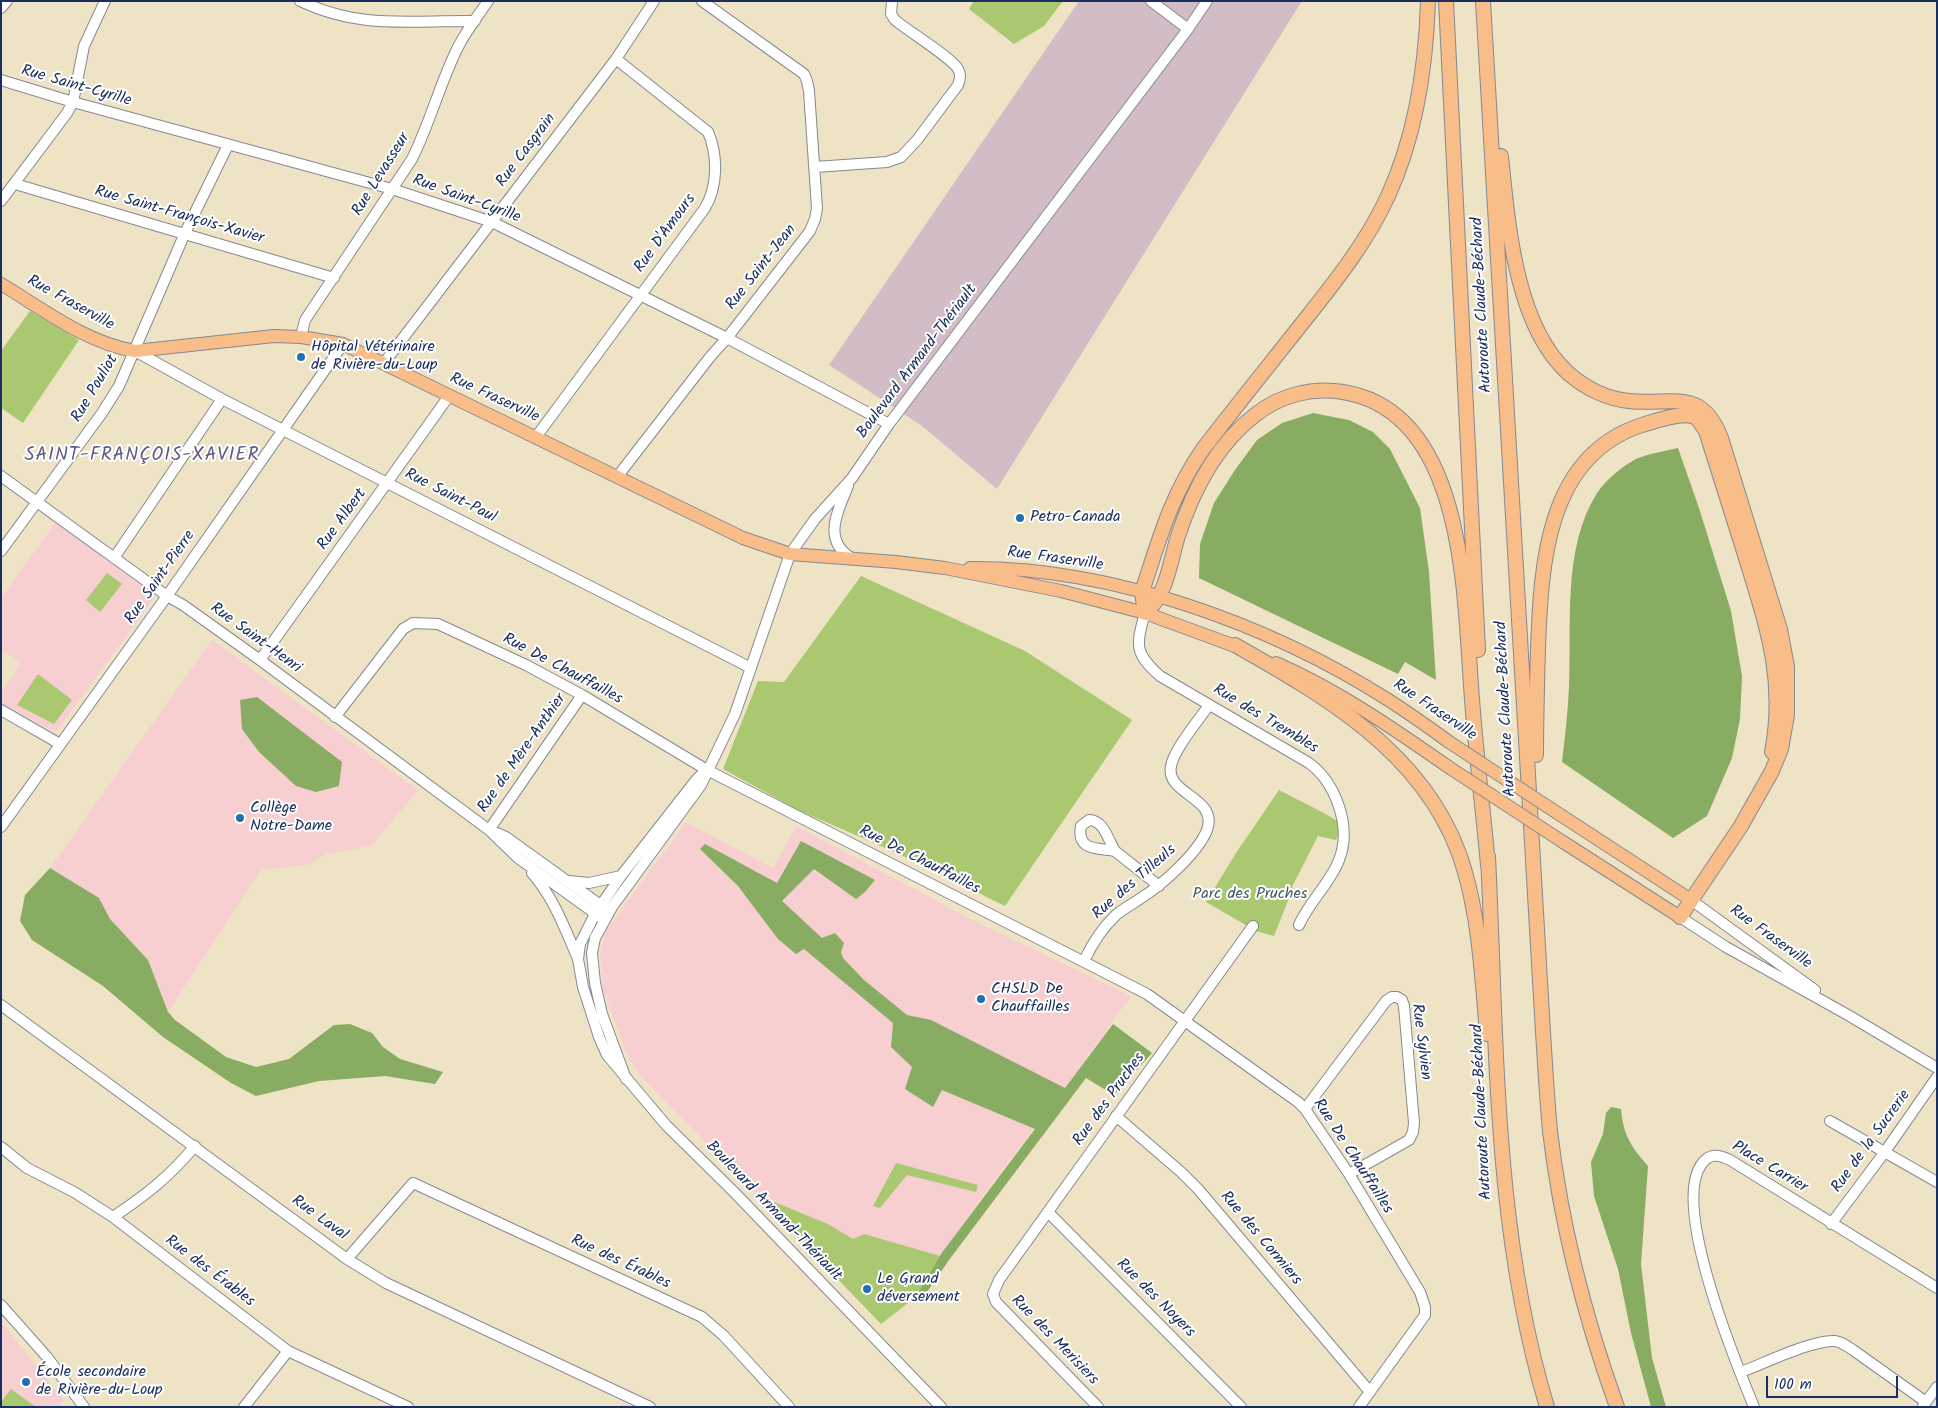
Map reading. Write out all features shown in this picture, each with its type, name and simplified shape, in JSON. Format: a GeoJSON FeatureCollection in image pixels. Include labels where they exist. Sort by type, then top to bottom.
{"type":"FeatureCollection","features":[{"type":"Feature","properties":{"kind":"highway"},"geometry":{"type":"LineString","coordinates":[[1145,613],[1142,592],[1165,521],[1185,476],[1208,441],[1355,254],[1388,196],[1409,136],[1420,93],[1428,1]]}},
{"type":"Feature","properties":{"kind":"highway","name":"Autoroute Claude-Béchard"},"geometry":{"type":"LineString","coordinates":[[1446,1],[1498,1088],[1510,1236],[1524,1316],[1547,1407]]}},
{"type":"Feature","properties":{"kind":"highway"},"geometry":{"type":"LineString","coordinates":[[1484,1],[1503,178],[1512,242],[1522,290],[1540,334],[1559,364],[1591,390],[1619,400],[1678,401],[1692,404],[1709,414],[1722,438],[1776,614],[1787,667],[1788,698],[1784,737],[1778,760],[1741,826],[1680,917]]}},
{"type":"Feature","properties":{"kind":"highway","name":"Autoroute Claude-Béchard"},"geometry":{"type":"LineString","coordinates":[[1484,1],[1546,1083],[1556,1173],[1569,1239],[1593,1337],[1617,1407]]}},
{"type":"Feature","properties":{"kind":"highway"},"geometry":{"type":"LineString","coordinates":[[1145,613],[1160,597],[1179,534],[1199,484],[1227,442],[1255,415],[1287,397],[1305,392],[1324,390],[1353,394],[1369,399],[1392,412],[1414,433],[1428,454],[1447,500],[1454,529],[1464,596],[1488,865]]}},
{"type":"Feature","properties":{"kind":"highway"},"geometry":{"type":"LineString","coordinates":[[1537,914],[1536,717],[1541,585],[1547,548],[1555,517],[1573,477],[1597,449],[1636,427],[1666,418],[1690,415],[1700,420],[1706,431],[1765,620],[1774,659],[1778,712],[1765,784]]}},
{"type":"Feature","properties":{"kind":"highway"},"geometry":{"type":"LineString","coordinates":[[1235,645],[1319,694],[1366,729],[1422,785],[1452,836],[1464,872],[1476,931],[1486,1018],[1495,1147],[1510,1236]]}},
{"type":"Feature","properties":{"kind":"main road","name":"Rue Fraserville"},"geometry":{"type":"LineString","coordinates":[[1,284],[86,334],[114,346],[135,351],[274,336],[301,337],[343,344],[743,538],[790,554],[896,562],[945,568],[1061,591],[1145,613],[1235,645],[1284,666],[1338,694],[1680,917]]}},
{"type":"Feature","properties":{"kind":"main road","name":"Rue Fraserville"},"geometry":{"type":"LineString","coordinates":[[945,568],[1020,570],[1077,578],[1160,597],[1240,624],[1315,658],[1391,701],[1449,742],[1690,900]]}},
{"type":"Feature","properties":{"kind":"street"},"geometry":{"type":"LineString","coordinates":[[1,8],[7,1]]}},
{"type":"Feature","properties":{"kind":"street"},"geometry":{"type":"LineString","coordinates":[[1,201],[61,123],[73,102],[84,46],[105,1]]}},
{"type":"Feature","properties":{"kind":"street"},"geometry":{"type":"LineString","coordinates":[[300,1],[318,10],[370,22],[474,21]]}},
{"type":"Feature","properties":{"kind":"street","name":"Rue Levasseur"},"geometry":{"type":"LineString","coordinates":[[301,337],[306,320],[412,159],[423,138],[445,75],[458,46],[488,1]]}},
{"type":"Feature","properties":{"kind":"street","name":"Rue Casgrain"},"geometry":{"type":"LineString","coordinates":[[384,363],[616,59],[654,1]]}},
{"type":"Feature","properties":{"kind":"street","name":"Rue Saint-Jean"},"geometry":{"type":"LineString","coordinates":[[618,477],[810,231],[817,208],[809,91],[804,74],[702,1]]}},
{"type":"Feature","properties":{"kind":"street"},"geometry":{"type":"LineString","coordinates":[[815,167],[887,162],[901,157],[917,140],[958,85],[960,77],[958,69],[943,55],[895,20],[891,14],[892,1]]}},
{"type":"Feature","properties":{"kind":"street"},"geometry":{"type":"LineString","coordinates":[[1151,1],[1188,29]]}},
{"type":"Feature","properties":{"kind":"street","name":"Boulevard Armand-Thériault"},"geometry":{"type":"LineString","coordinates":[[941,1407],[734,1192],[666,1125],[607,1055],[599,1037],[583,987],[578,959],[580,944],[701,785],[724,739],[751,668],[790,554],[815,519],[852,478],[890,424],[1188,29],[1207,1]]}},
{"type":"Feature","properties":{"kind":"street","name":"Rue D'Amours"},"geometry":{"type":"LineString","coordinates":[[536,437],[712,196],[715,169],[711,138],[708,132],[616,59]]}},
{"type":"Feature","properties":{"kind":"street","name":"Rue Saint-Cyrille"},"geometry":{"type":"LineString","coordinates":[[1,80],[73,102],[392,189],[492,222],[727,338],[890,424]]}},
{"type":"Feature","properties":{"kind":"street","name":"Rue Pouliot"},"geometry":{"type":"LineString","coordinates":[[1,551],[38,503],[102,413],[118,386],[135,351],[185,233],[228,145]]}},
{"type":"Feature","properties":{"kind":"street","name":"Rue Saint-François-Xavier"},"geometry":{"type":"LineString","coordinates":[[15,184],[334,278]]}},
{"type":"Feature","properties":{"kind":"street","name":"Rue Saint-Pierre"},"geometry":{"type":"LineString","coordinates":[[1,827],[47,766],[60,744],[167,596],[343,344]]}},
{"type":"Feature","properties":{"kind":"street","name":"Rue Saint-Paul"},"geometry":{"type":"LineString","coordinates":[[135,351],[222,399],[751,668]]}},
{"type":"Feature","properties":{"kind":"street","name":"Rue Albert"},"geometry":{"type":"LineString","coordinates":[[260,660],[449,396]]}},
{"type":"Feature","properties":{"kind":"street"},"geometry":{"type":"LineString","coordinates":[[114,558],[222,399]]}},
{"type":"Feature","properties":{"kind":"street","name":"Rue Saint-Henri"},"geometry":{"type":"LineString","coordinates":[[1,476],[167,596],[183,605],[260,660],[489,830],[518,858],[602,913]]}},
{"type":"Feature","properties":{"kind":"street"},"geometry":{"type":"LineString","coordinates":[[852,478],[836,516],[835,534],[838,545],[845,554],[856,560]]}},
{"type":"Feature","properties":{"kind":"street","name":"Rue des Trembles"},"geometry":{"type":"LineString","coordinates":[[1145,613],[1139,645],[1143,660],[1160,676],[1309,763],[1319,770],[1333,791],[1342,818],[1340,860],[1304,913],[1299,925]]}},
{"type":"Feature","properties":{"kind":"street","name":"Rue De Chauffailles"},"geometry":{"type":"LineString","coordinates":[[335,717],[403,629],[413,623],[438,624],[526,665],[582,695],[707,770],[1148,994],[1298,1102],[1305,1109],[1348,1174],[1424,1299],[1425,1316],[1370,1392]]}},
{"type":"Feature","properties":{"kind":"street","name":"Rue de Mère-Anthier"},"geometry":{"type":"LineString","coordinates":[[489,830],[582,695]]}},
{"type":"Feature","properties":{"kind":"street","name":"Rue des Tilleuls"},"geometry":{"type":"LineString","coordinates":[[1084,961],[1105,926],[1116,915],[1159,886],[1186,859],[1207,830],[1206,811],[1195,798],[1176,785],[1170,768],[1176,754],[1209,705]]}},
{"type":"Feature","properties":{"kind":"street"},"geometry":{"type":"LineString","coordinates":[[1,710],[60,744]]}},
{"type":"Feature","properties":{"kind":"street","name":"Boulevard Armand-Thériault"},"geometry":{"type":"LineString","coordinates":[[626,1079],[602,1014],[592,968],[595,938],[602,913],[621,876],[696,780],[707,770]]}},
{"type":"Feature","properties":{"kind":"street","name":"Rue Saint-Henri"},"geometry":{"type":"LineString","coordinates":[[489,830],[506,837],[568,881],[602,913]]}},
{"type":"Feature","properties":{"kind":"street"},"geometry":{"type":"LineString","coordinates":[[1115,851],[1159,886]]}},
{"type":"Feature","properties":{"kind":"street"},"geometry":{"type":"LineString","coordinates":[[518,858],[542,885],[559,914],[578,959]]}},
{"type":"Feature","properties":{"kind":"street"},"geometry":{"type":"LineString","coordinates":[[568,881],[589,883],[621,876]]}},
{"type":"Feature","properties":{"kind":"street","name":"Rue Fraserville"},"geometry":{"type":"LineString","coordinates":[[1690,900],[1848,1014]]}},
{"type":"Feature","properties":{"kind":"street","name":"Rue Fraserville"},"geometry":{"type":"LineString","coordinates":[[1680,917],[1726,947],[1848,1014],[1937,1068]]}},
{"type":"Feature","properties":{"kind":"street","name":"Rue des Pruches"},"geometry":{"type":"LineString","coordinates":[[993,1294],[999,1280],[1253,926]]}},
{"type":"Feature","properties":{"kind":"street","name":"Rue Sylvien"},"geometry":{"type":"LineString","coordinates":[[1305,1109],[1386,1000],[1397,997],[1402,1000],[1409,1065],[1413,1132],[1409,1140],[1348,1174]]}},
{"type":"Feature","properties":{"kind":"street","name":"Rue Laval"},"geometry":{"type":"LineString","coordinates":[[1,1006],[347,1259],[386,1284],[650,1407]]}},
{"type":"Feature","properties":{"kind":"street","name":"Rue de la Sucrerie"},"geometry":{"type":"LineString","coordinates":[[1831,1224],[1937,1077]]}},
{"type":"Feature","properties":{"kind":"street","name":"Rue des Cormiers"},"geometry":{"type":"LineString","coordinates":[[1116,1116],[1181,1172],[1198,1190],[1370,1392]]}},
{"type":"Feature","properties":{"kind":"street"},"geometry":{"type":"LineString","coordinates":[[1830,1121],[1937,1182]]}},
{"type":"Feature","properties":{"kind":"street"},"geometry":{"type":"LineString","coordinates":[[113,1217],[152,1190],[176,1169],[194,1146]]}},
{"type":"Feature","properties":{"kind":"street","name":"Rue des Érables"},"geometry":{"type":"LineString","coordinates":[[1,1147],[27,1168],[74,1192],[113,1217],[288,1351],[408,1407]]}},
{"type":"Feature","properties":{"kind":"street","name":"Place Carrier"},"geometry":{"type":"LineString","coordinates":[[1754,1407],[1720,1316],[1698,1244],[1693,1214],[1693,1193],[1698,1168],[1710,1156],[1718,1155],[1724,1157],[1937,1288]]}},
{"type":"Feature","properties":{"kind":"street","name":"Rue des Érables"},"geometry":{"type":"LineString","coordinates":[[347,1259],[413,1183],[702,1317],[724,1336],[789,1407]]}},
{"type":"Feature","properties":{"kind":"street","name":"Rue des Noyers"},"geometry":{"type":"LineString","coordinates":[[1048,1212],[1241,1407]]}},
{"type":"Feature","properties":{"kind":"street","name":"Rue des Merisiers"},"geometry":{"type":"LineString","coordinates":[[993,1294],[996,1302],[1098,1407]]}},
{"type":"Feature","properties":{"kind":"street"},"geometry":{"type":"LineString","coordinates":[[1,1305],[47,1358],[84,1407]]}},
{"type":"Feature","properties":{"kind":"street"},"geometry":{"type":"LineString","coordinates":[[1741,1372],[1815,1344],[1833,1341],[1841,1342],[1853,1350],[1924,1404],[1937,1387]]}},
{"type":"Feature","properties":{"kind":"street"},"geometry":{"type":"LineString","coordinates":[[244,1407],[288,1351]]}},
{"type":"Feature","properties":{"kind":"street"},"geometry":{"type":"LineString","coordinates":[[1359,1407],[1370,1392]]}},
{"type":"Feature","properties":{"kind":"shaded area"},"geometry":{"type":"Polygon","coordinates":[[[1079,1],[1302,1],[997,489],[922,426],[829,365],[1079,1]]]}},
{"type":"Feature","properties":{"kind":"shaded area"},"geometry":{"type":"Polygon","coordinates":[[[56,522],[154,595],[152,601],[57,731],[49,729],[1,703],[1,693],[21,663],[1,649],[1,598],[56,522]]]}},
{"type":"Feature","properties":{"kind":"shaded area","name":"Collège Notre-Dame"},"geometry":{"type":"Polygon","coordinates":[[[212,640],[418,790],[371,846],[327,854],[307,865],[261,870],[168,1012],[148,960],[110,919],[99,899],[50,868],[212,640]]]}},
{"type":"Feature","properties":{"kind":"shaded area"},"geometry":{"type":"Polygon","coordinates":[[[686,822],[773,868],[796,826],[980,924],[1131,996],[940,1256],[917,1296],[881,1324],[640,1075],[628,1057],[603,990],[600,955],[605,932],[686,822]]]}},
{"type":"Feature","properties":{"kind":"shaded area","name":"École secondaire de Rivière-du-Loup"},"geometry":{"type":"Polygon","coordinates":[[[1,1322],[64,1400],[59,1407],[1,1407],[1,1322]]]}},
{"type":"Feature","properties":{"kind":"green space"},"geometry":{"type":"Polygon","coordinates":[[[974,1],[1063,1],[1044,26],[1014,44],[969,9],[974,1]]]}},
{"type":"Feature","properties":{"kind":"green space"},"geometry":{"type":"Polygon","coordinates":[[[30,311],[79,340],[23,423],[1,408],[1,351],[30,311]]]}},
{"type":"Feature","properties":{"kind":"green space"},"geometry":{"type":"Polygon","coordinates":[[[1313,413],[1349,420],[1373,432],[1390,449],[1420,508],[1429,572],[1436,680],[1405,662],[1398,674],[1199,578],[1200,544],[1214,503],[1235,470],[1257,440],[1282,423],[1313,413]]]}},
{"type":"Feature","properties":{"kind":"green space"},"geometry":{"type":"Polygon","coordinates":[[[1678,448],[1731,611],[1742,676],[1740,719],[1732,758],[1707,816],[1673,838],[1562,762],[1569,695],[1571,587],[1578,538],[1586,515],[1600,489],[1622,468],[1641,457],[1678,448]]]}},
{"type":"Feature","properties":{"kind":"green space"},"geometry":{"type":"Polygon","coordinates":[[[107,573],[122,584],[100,612],[86,600],[107,573]]]}},
{"type":"Feature","properties":{"kind":"green space"},"geometry":{"type":"Polygon","coordinates":[[[861,576],[1025,651],[1132,720],[1005,906],[897,853],[798,810],[723,769],[758,681],[784,682],[861,576]]]}},
{"type":"Feature","properties":{"kind":"green space"},"geometry":{"type":"Polygon","coordinates":[[[38,674],[72,700],[54,724],[17,705],[38,674]]]}},
{"type":"Feature","properties":{"kind":"green space"},"geometry":{"type":"Polygon","coordinates":[[[257,697],[342,762],[339,786],[316,792],[296,786],[259,752],[242,729],[240,700],[257,697]]]}},
{"type":"Feature","properties":{"kind":"green space","name":"Parc des Pruches"},"geometry":{"type":"Polygon","coordinates":[[[1279,790],[1339,822],[1339,833],[1336,840],[1318,836],[1292,887],[1274,936],[1256,931],[1206,902],[1236,853],[1279,790]]]}},
{"type":"Feature","properties":{"kind":"green space"},"geometry":{"type":"Polygon","coordinates":[[[801,841],[875,880],[856,899],[814,869],[782,901],[822,938],[835,933],[844,943],[841,952],[843,958],[864,980],[907,1015],[931,1020],[1065,1088],[1113,1024],[1152,1053],[1114,1095],[1086,1078],[949,1260],[925,1295],[919,1299],[916,1297],[941,1254],[1035,1129],[942,1090],[933,1107],[905,1089],[912,1067],[891,1047],[893,1023],[804,949],[796,954],[778,939],[738,886],[700,849],[705,844],[777,883],[801,841]]]}},
{"type":"Feature","properties":{"kind":"green space"},"geometry":{"type":"Polygon","coordinates":[[[50,868],[99,898],[110,919],[148,960],[168,1012],[175,1020],[226,1057],[256,1067],[289,1059],[334,1025],[350,1024],[372,1033],[383,1047],[400,1059],[443,1072],[435,1084],[385,1076],[319,1081],[256,1096],[231,1083],[163,1037],[103,986],[32,940],[20,921],[25,895],[50,868]]]}},
{"type":"Feature","properties":{"kind":"green space"},"geometry":{"type":"Polygon","coordinates":[[[1611,1107],[1621,1109],[1629,1140],[1648,1166],[1641,1264],[1652,1358],[1666,1407],[1651,1407],[1631,1333],[1618,1269],[1594,1196],[1591,1162],[1603,1134],[1606,1113],[1611,1107]]]}},
{"type":"Feature","properties":{"kind":"green space"},"geometry":{"type":"Polygon","coordinates":[[[896,1163],[978,1185],[976,1192],[907,1175],[880,1208],[873,1206],[896,1163]]]}},
{"type":"Feature","properties":{"kind":"green space"},"geometry":{"type":"Polygon","coordinates":[[[757,1195],[828,1224],[853,1239],[864,1234],[940,1256],[917,1296],[881,1324],[757,1195]]]}},
{"type":"Feature","properties":{"kind":"green space"},"geometry":{"type":"Polygon","coordinates":[[[11,1389],[36,1407],[1,1407],[1,1402],[11,1389]]]}},
{"type":"Feature","properties":{"kind":"place","name":"Hôpital Vétérinaire de Rivière-du-Loup"},"geometry":{"type":"Point","coordinates":[301,357]}},
{"type":"Feature","properties":{"kind":"place","name":"Petro-Canada"},"geometry":{"type":"Point","coordinates":[1020,518]}},
{"type":"Feature","properties":{"kind":"place","name":"Collège Notre-Dame"},"geometry":{"type":"Point","coordinates":[240,818]}},
{"type":"Feature","properties":{"kind":"place","name":"CHSLD De Chauffailles"},"geometry":{"type":"Point","coordinates":[981,999]}},
{"type":"Feature","properties":{"kind":"place","name":"Le Grand déversement"},"geometry":{"type":"Point","coordinates":[867,1289]}},
{"type":"Feature","properties":{"kind":"place","name":"École secondaire de Rivière-du-Loup"},"geometry":{"type":"Point","coordinates":[26,1382]}},
{"type":"Feature","properties":{"kind":"district","name":"SAINT-FRANÇOIS-XAVIER"},"geometry":{"type":"Point","coordinates":[142,457]}}]}
